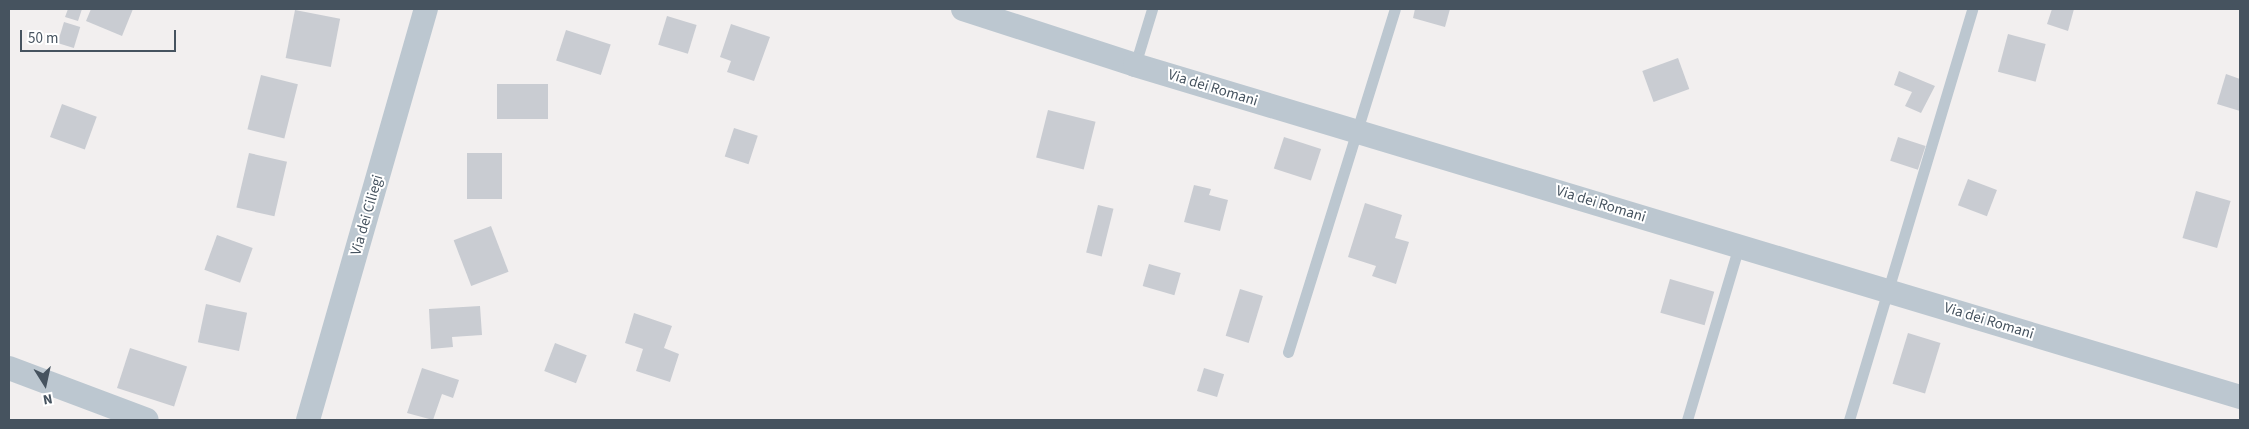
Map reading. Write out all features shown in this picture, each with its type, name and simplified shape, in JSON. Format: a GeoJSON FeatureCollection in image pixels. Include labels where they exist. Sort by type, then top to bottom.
{"type":"FeatureCollection","features":[{"type":"Feature","properties":{"kind":"street","name":"Via dei Ciliegi"},"geometry":{"type":"LineString","coordinates":[[308,420],[426,9]]}},
{"type":"Feature","properties":{"kind":"street","name":"Via dei Romani"},"geometry":{"type":"LineString","coordinates":[[963,9],[1135,64],[2240,397]]}},
{"type":"Feature","properties":{"kind":"street"},"geometry":{"type":"LineString","coordinates":[[9,368],[147,420]]}},
{"type":"Feature","properties":{"kind":"lane"},"geometry":{"type":"LineString","coordinates":[[1135,64],[1152,9]]}},
{"type":"Feature","properties":{"kind":"lane"},"geometry":{"type":"LineString","coordinates":[[1288,352],[1395,9]]}},
{"type":"Feature","properties":{"kind":"lane"},"geometry":{"type":"LineString","coordinates":[[1849,420],[1972,9]]}},
{"type":"Feature","properties":{"kind":"lane"},"geometry":{"type":"LineString","coordinates":[[1687,420],[1739,246]]}},
{"type":"Feature","properties":{"kind":"building"},"geometry":{"type":"Polygon","coordinates":[[[68,9],[82,9],[78,21],[65,17],[68,9]]]}},
{"type":"Feature","properties":{"kind":"building"},"geometry":{"type":"Polygon","coordinates":[[[91,9],[133,9],[122,36],[86,21],[91,9]]]}},
{"type":"Feature","properties":{"kind":"building"},"geometry":{"type":"Polygon","coordinates":[[[1415,9],[1450,9],[1445,27],[1413,18],[1415,9]]]}},
{"type":"Feature","properties":{"kind":"building"},"geometry":{"type":"Polygon","coordinates":[[[2052,9],[2074,9],[2068,31],[2047,24],[2052,9]]]}},
{"type":"Feature","properties":{"kind":"building"},"geometry":{"type":"Polygon","coordinates":[[[295,10],[340,19],[331,67],[286,58],[295,10]]]}},
{"type":"Feature","properties":{"kind":"building"},"geometry":{"type":"Polygon","coordinates":[[[667,16],[697,25],[688,54],[658,45],[667,16]]]}},
{"type":"Feature","properties":{"kind":"building"},"geometry":{"type":"Polygon","coordinates":[[[64,22],[80,27],[74,48],[58,43],[64,22]]]}},
{"type":"Feature","properties":{"kind":"building"},"geometry":{"type":"Polygon","coordinates":[[[731,24],[770,37],[754,81],[727,72],[731,61],[720,57],[731,24]]]}},
{"type":"Feature","properties":{"kind":"building"},"geometry":{"type":"Polygon","coordinates":[[[566,30],[611,45],[601,75],[556,60],[566,30]]]}},
{"type":"Feature","properties":{"kind":"building"},"geometry":{"type":"Polygon","coordinates":[[[2008,34],[2046,44],[2036,82],[1998,72],[2008,34]]]}},
{"type":"Feature","properties":{"kind":"building"},"geometry":{"type":"Polygon","coordinates":[[[1678,58],[1689,89],[1654,102],[1642,71],[1678,58]]]}},
{"type":"Feature","properties":{"kind":"building"},"geometry":{"type":"Polygon","coordinates":[[[1899,71],[1935,86],[1921,113],[1905,106],[1912,92],[1894,85],[1899,71]]]}},
{"type":"Feature","properties":{"kind":"building"},"geometry":{"type":"Polygon","coordinates":[[[2226,74],[2240,79],[2240,111],[2217,104],[2226,74]]]}},
{"type":"Feature","properties":{"kind":"building"},"geometry":{"type":"Polygon","coordinates":[[[261,75],[298,84],[284,139],[247,129],[261,75]]]}},
{"type":"Feature","properties":{"kind":"building"},"geometry":{"type":"Polygon","coordinates":[[[497,84],[548,84],[548,119],[497,119],[497,84]]]}},
{"type":"Feature","properties":{"kind":"building"},"geometry":{"type":"Polygon","coordinates":[[[62,104],[97,117],[85,150],[50,137],[62,104]]]}},
{"type":"Feature","properties":{"kind":"building"},"geometry":{"type":"Polygon","coordinates":[[[1048,110],[1096,122],[1084,169],[1036,158],[1048,110]]]}},
{"type":"Feature","properties":{"kind":"building"},"geometry":{"type":"Polygon","coordinates":[[[734,128],[758,136],[749,164],[725,157],[734,128]]]}},
{"type":"Feature","properties":{"kind":"building"},"geometry":{"type":"Polygon","coordinates":[[[1284,137],[1321,149],[1311,180],[1274,168],[1284,137]]]}},
{"type":"Feature","properties":{"kind":"building"},"geometry":{"type":"Polygon","coordinates":[[[1898,137],[1926,146],[1918,170],[1890,161],[1898,137]]]}},
{"type":"Feature","properties":{"kind":"building"},"geometry":{"type":"Polygon","coordinates":[[[249,153],[287,162],[274,216],[236,208],[249,153]]]}},
{"type":"Feature","properties":{"kind":"building"},"geometry":{"type":"Polygon","coordinates":[[[467,153],[502,153],[502,199],[467,199],[467,153]]]}},
{"type":"Feature","properties":{"kind":"building"},"geometry":{"type":"Polygon","coordinates":[[[1968,179],[1997,190],[1987,216],[1958,205],[1968,179]]]}},
{"type":"Feature","properties":{"kind":"building"},"geometry":{"type":"Polygon","coordinates":[[[1194,185],[1211,189],[1209,195],[1228,200],[1220,231],[1184,222],[1194,185]]]}},
{"type":"Feature","properties":{"kind":"building"},"geometry":{"type":"Polygon","coordinates":[[[2196,191],[2231,201],[2217,248],[2182,238],[2196,191]]]}},
{"type":"Feature","properties":{"kind":"building"},"geometry":{"type":"Polygon","coordinates":[[[1365,203],[1402,215],[1395,238],[1409,242],[1396,284],[1372,276],[1376,266],[1348,257],[1365,203]]]}},
{"type":"Feature","properties":{"kind":"building"},"geometry":{"type":"Polygon","coordinates":[[[1098,205],[1114,209],[1102,256],[1086,253],[1098,205]]]}},
{"type":"Feature","properties":{"kind":"building"},"geometry":{"type":"Polygon","coordinates":[[[491,226],[509,272],[471,286],[454,240],[491,226]]]}},
{"type":"Feature","properties":{"kind":"building"},"geometry":{"type":"Polygon","coordinates":[[[217,235],[253,248],[240,283],[204,270],[217,235]]]}},
{"type":"Feature","properties":{"kind":"building"},"geometry":{"type":"Polygon","coordinates":[[[1149,264],[1181,273],[1174,295],[1143,286],[1149,264]]]}},
{"type":"Feature","properties":{"kind":"building"},"geometry":{"type":"Polygon","coordinates":[[[1670,279],[1714,292],[1705,325],[1660,313],[1670,279]]]}},
{"type":"Feature","properties":{"kind":"building"},"geometry":{"type":"Polygon","coordinates":[[[1240,289],[1263,296],[1249,343],[1226,336],[1240,289]]]}},
{"type":"Feature","properties":{"kind":"building"},"geometry":{"type":"Polygon","coordinates":[[[206,304],[247,313],[239,351],[198,342],[206,304]]]}},
{"type":"Feature","properties":{"kind":"building"},"geometry":{"type":"Polygon","coordinates":[[[480,306],[482,335],[452,337],[453,347],[431,349],[429,309],[480,306]]]}},
{"type":"Feature","properties":{"kind":"building"},"geometry":{"type":"Polygon","coordinates":[[[634,313],[672,326],[664,348],[679,354],[670,382],[636,371],[643,349],[625,343],[634,313]]]}},
{"type":"Feature","properties":{"kind":"building"},"geometry":{"type":"Polygon","coordinates":[[[1908,333],[1941,343],[1925,394],[1893,384],[1908,333]]]}},
{"type":"Feature","properties":{"kind":"building"},"geometry":{"type":"Polygon","coordinates":[[[555,343],[587,355],[576,383],[544,371],[555,343]]]}},
{"type":"Feature","properties":{"kind":"building"},"geometry":{"type":"Polygon","coordinates":[[[130,348],[187,367],[174,406],[117,388],[130,348]]]}},
{"type":"Feature","properties":{"kind":"building"},"geometry":{"type":"Polygon","coordinates":[[[422,368],[459,380],[453,398],[442,394],[433,420],[407,413],[422,368]]]}},
{"type":"Feature","properties":{"kind":"building"},"geometry":{"type":"Polygon","coordinates":[[[1204,368],[1224,374],[1217,397],[1197,391],[1204,368]]]}}]}
